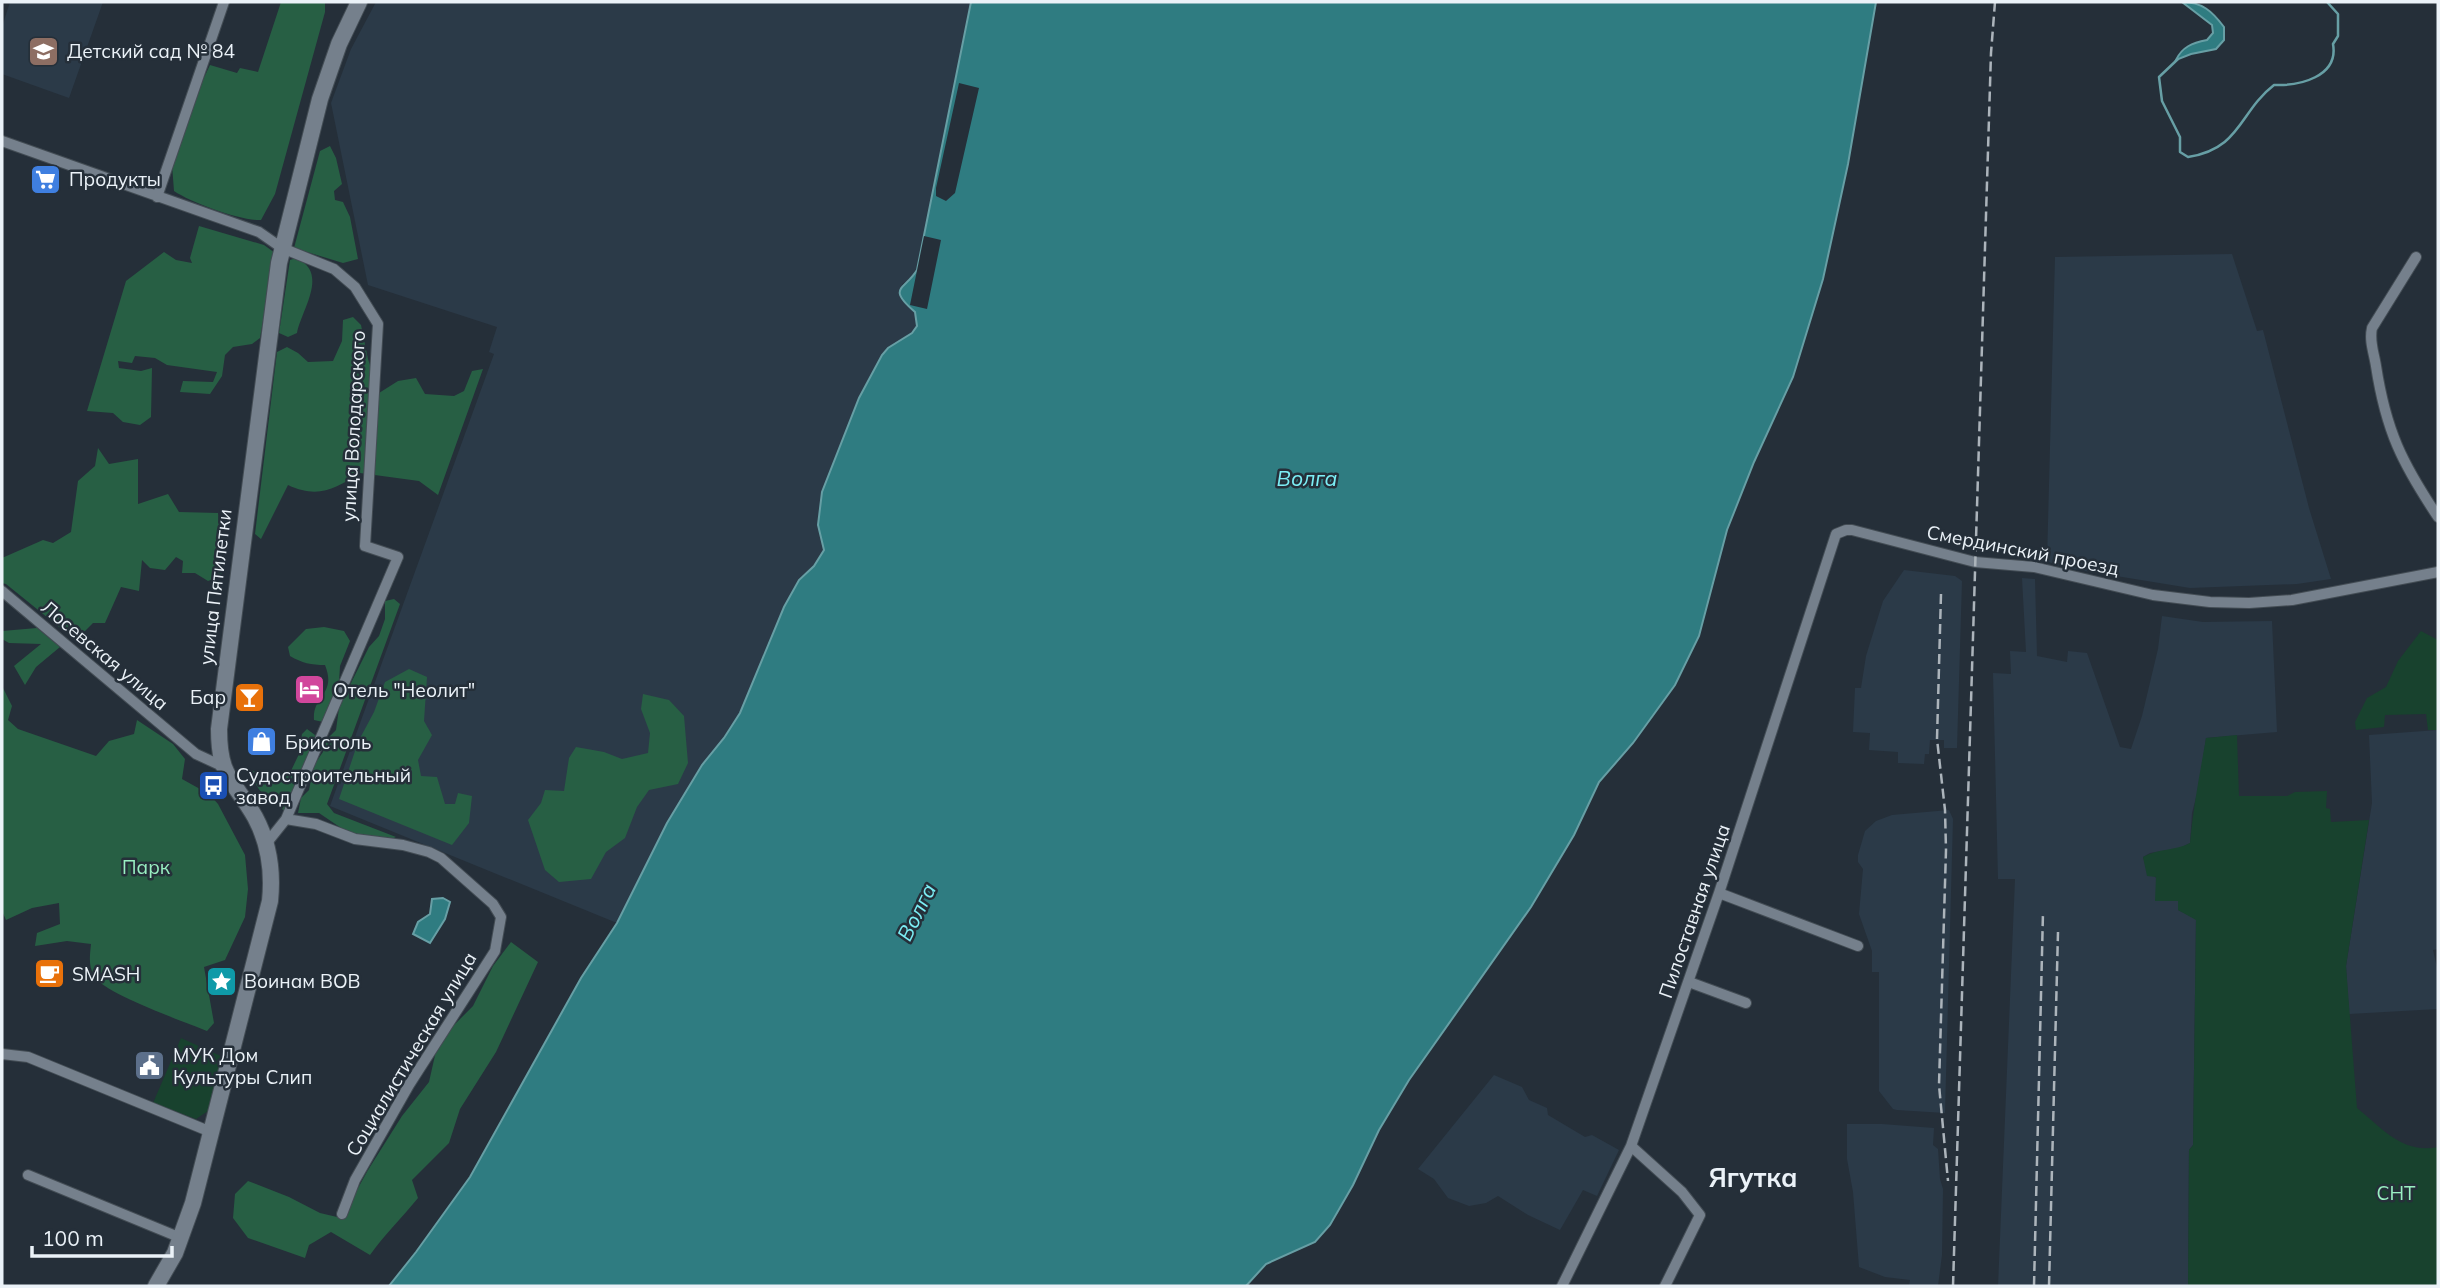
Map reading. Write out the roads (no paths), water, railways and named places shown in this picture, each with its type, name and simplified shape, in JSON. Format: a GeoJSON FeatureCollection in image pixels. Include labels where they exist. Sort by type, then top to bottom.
{"type":"FeatureCollection","features":[{"type":"Feature","properties":{"kind":"main road","name":"улица Пятилетки"},"geometry":{"type":"LineString","coordinates":[[156,1286],[168,1268],[181,1238],[197,1187],[270,901],[271,873],[266,844],[254,816],[233,788],[222,766],[220,716],[271,313],[282,248],[325,84],[339,44],[359,2]]}},
{"type":"Feature","properties":{"kind":"street"},"geometry":{"type":"LineString","coordinates":[[157,197],[224,2]]}},
{"type":"Feature","properties":{"kind":"street"},"geometry":{"type":"LineString","coordinates":[[2,141],[250,229],[266,236],[282,248]]}},
{"type":"Feature","properties":{"kind":"street","name":"улица Володарского"},"geometry":{"type":"LineString","coordinates":[[282,248],[334,269],[355,287],[377,324],[365,546],[398,557],[286,819]]}},
{"type":"Feature","properties":{"kind":"street"},"geometry":{"type":"LineString","coordinates":[[2416,257],[2372,328],[2371,339],[2381,401],[2395,444],[2409,472],[2438,517]]}},
{"type":"Feature","properties":{"kind":"street","name":"Смердинский проезд"},"geometry":{"type":"LineString","coordinates":[[1835,537],[1840,531],[1852,530],[1965,559],[2034,567],[2165,597],[2249,603],[2292,600],[2438,572]]}},
{"type":"Feature","properties":{"kind":"street","name":"Пилоставная улица"},"geometry":{"type":"LineString","coordinates":[[1562,1286],[1631,1146],[1720,893],[1835,537]]}},
{"type":"Feature","properties":{"kind":"street","name":"Лосевская улица"},"geometry":{"type":"LineString","coordinates":[[2,591],[196,754],[222,766]]}},
{"type":"Feature","properties":{"kind":"street"},"geometry":{"type":"LineString","coordinates":[[266,844],[286,819]]}},
{"type":"Feature","properties":{"kind":"street","name":"Социалистическая улица"},"geometry":{"type":"LineString","coordinates":[[286,819],[316,824],[355,839],[418,848],[441,858],[493,904],[501,917],[495,951],[409,1085],[355,1180],[342,1214]]}},
{"type":"Feature","properties":{"kind":"street"},"geometry":{"type":"LineString","coordinates":[[1720,893],[1858,946]]}},
{"type":"Feature","properties":{"kind":"street"},"geometry":{"type":"LineString","coordinates":[[1689,982],[1746,1003]]}},
{"type":"Feature","properties":{"kind":"street"},"geometry":{"type":"LineString","coordinates":[[2,1054],[28,1057],[211,1132]]}},
{"type":"Feature","properties":{"kind":"street"},"geometry":{"type":"LineString","coordinates":[[1631,1146],[1682,1192],[1700,1215],[1665,1286]]}},
{"type":"Feature","properties":{"kind":"street"},"geometry":{"type":"LineString","coordinates":[[28,1175],[181,1238]]}},
{"type":"Feature","properties":{"kind":"water","name":"Волга"},"geometry":{"type":"Polygon","coordinates":[[[971,2],[1876,2],[1848,164],[1823,279],[1793,377],[1754,462],[1727,530],[1699,636],[1675,685],[1633,743],[1599,782],[1574,835],[1531,907],[1409,1080],[1379,1130],[1353,1185],[1330,1225],[1315,1242],[1266,1264],[1246,1286],[389,1286],[470,1177],[581,978],[617,923],[667,823],[702,765],[740,713],[784,607],[799,580],[814,566],[824,550],[818,525],[822,492],[859,398],[882,355],[912,333],[917,326],[915,312],[901,298],[900,293],[917,270],[971,2]]]}},
{"type":"Feature","properties":{"kind":"water"},"geometry":{"type":"Polygon","coordinates":[[[2182,2],[2201,6],[2211,12],[2224,27],[2224,40],[2216,49],[2176,60],[2184,49],[2207,40],[2213,33],[2212,25],[2182,2]]]}},
{"type":"Feature","properties":{"kind":"water"},"geometry":{"type":"Polygon","coordinates":[[[443,898],[450,902],[445,919],[430,943],[413,934],[418,922],[430,914],[432,899],[443,898]]]}},
{"type":"Feature","properties":{"kind":"waterway"},"geometry":{"type":"LineString","coordinates":[[2178,59],[2159,77],[2162,101],[2180,137],[2180,152],[2188,157],[2205,153],[2229,138],[2274,85],[2295,84],[2324,72],[2330,64],[2333,44],[2338,36],[2338,14],[2327,2]]}},
{"type":"Feature","properties":{"kind":"railway"},"geometry":{"type":"LineString","coordinates":[[1953,1286],[1991,53],[1995,2]]}},
{"type":"Feature","properties":{"kind":"railway"},"geometry":{"type":"LineString","coordinates":[[1941,594],[1937,739],[1945,810],[1946,850],[1939,1085],[1948,1181]]}},
{"type":"Feature","properties":{"kind":"railway"},"geometry":{"type":"LineString","coordinates":[[2034,1286],[2043,912]]}},
{"type":"Feature","properties":{"kind":"railway"},"geometry":{"type":"LineString","coordinates":[[2049,1286],[2058,932]]}},
{"type":"Feature","properties":{"kind":"place","name":"Детский сад № 84"},"geometry":{"type":"Point","coordinates":[44,51]}},
{"type":"Feature","properties":{"kind":"place","name":"Продукты"},"geometry":{"type":"Point","coordinates":[46,179]}},
{"type":"Feature","properties":{"kind":"place","name":"Отель \"Неолит\""},"geometry":{"type":"Point","coordinates":[310,690]}},
{"type":"Feature","properties":{"kind":"place","name":"Бар"},"geometry":{"type":"Point","coordinates":[249,697]}},
{"type":"Feature","properties":{"kind":"place","name":"Бристоль"},"geometry":{"type":"Point","coordinates":[262,742]}},
{"type":"Feature","properties":{"kind":"place","name":"Судостроительный завод"},"geometry":{"type":"Point","coordinates":[213,786]}},
{"type":"Feature","properties":{"kind":"place","name":"SMASH"},"geometry":{"type":"Point","coordinates":[49,974]}},
{"type":"Feature","properties":{"kind":"place","name":"Воинам ВОВ"},"geometry":{"type":"Point","coordinates":[221,981]}},
{"type":"Feature","properties":{"kind":"place","name":"МУК Дом Культуры Слип"},"geometry":{"type":"Point","coordinates":[150,1066]}},
{"type":"Feature","properties":{"kind":"district","name":"Ягутка"},"geometry":{"type":"Point","coordinates":[1753,1177]}},
{"type":"Feature","properties":{"kind":"park label","name":"Парк"},"geometry":{"type":"Point","coordinates":[146,867]}},
{"type":"Feature","properties":{"kind":"park label","name":"СНТ"},"geometry":{"type":"Point","coordinates":[2396,1193]}}]}
